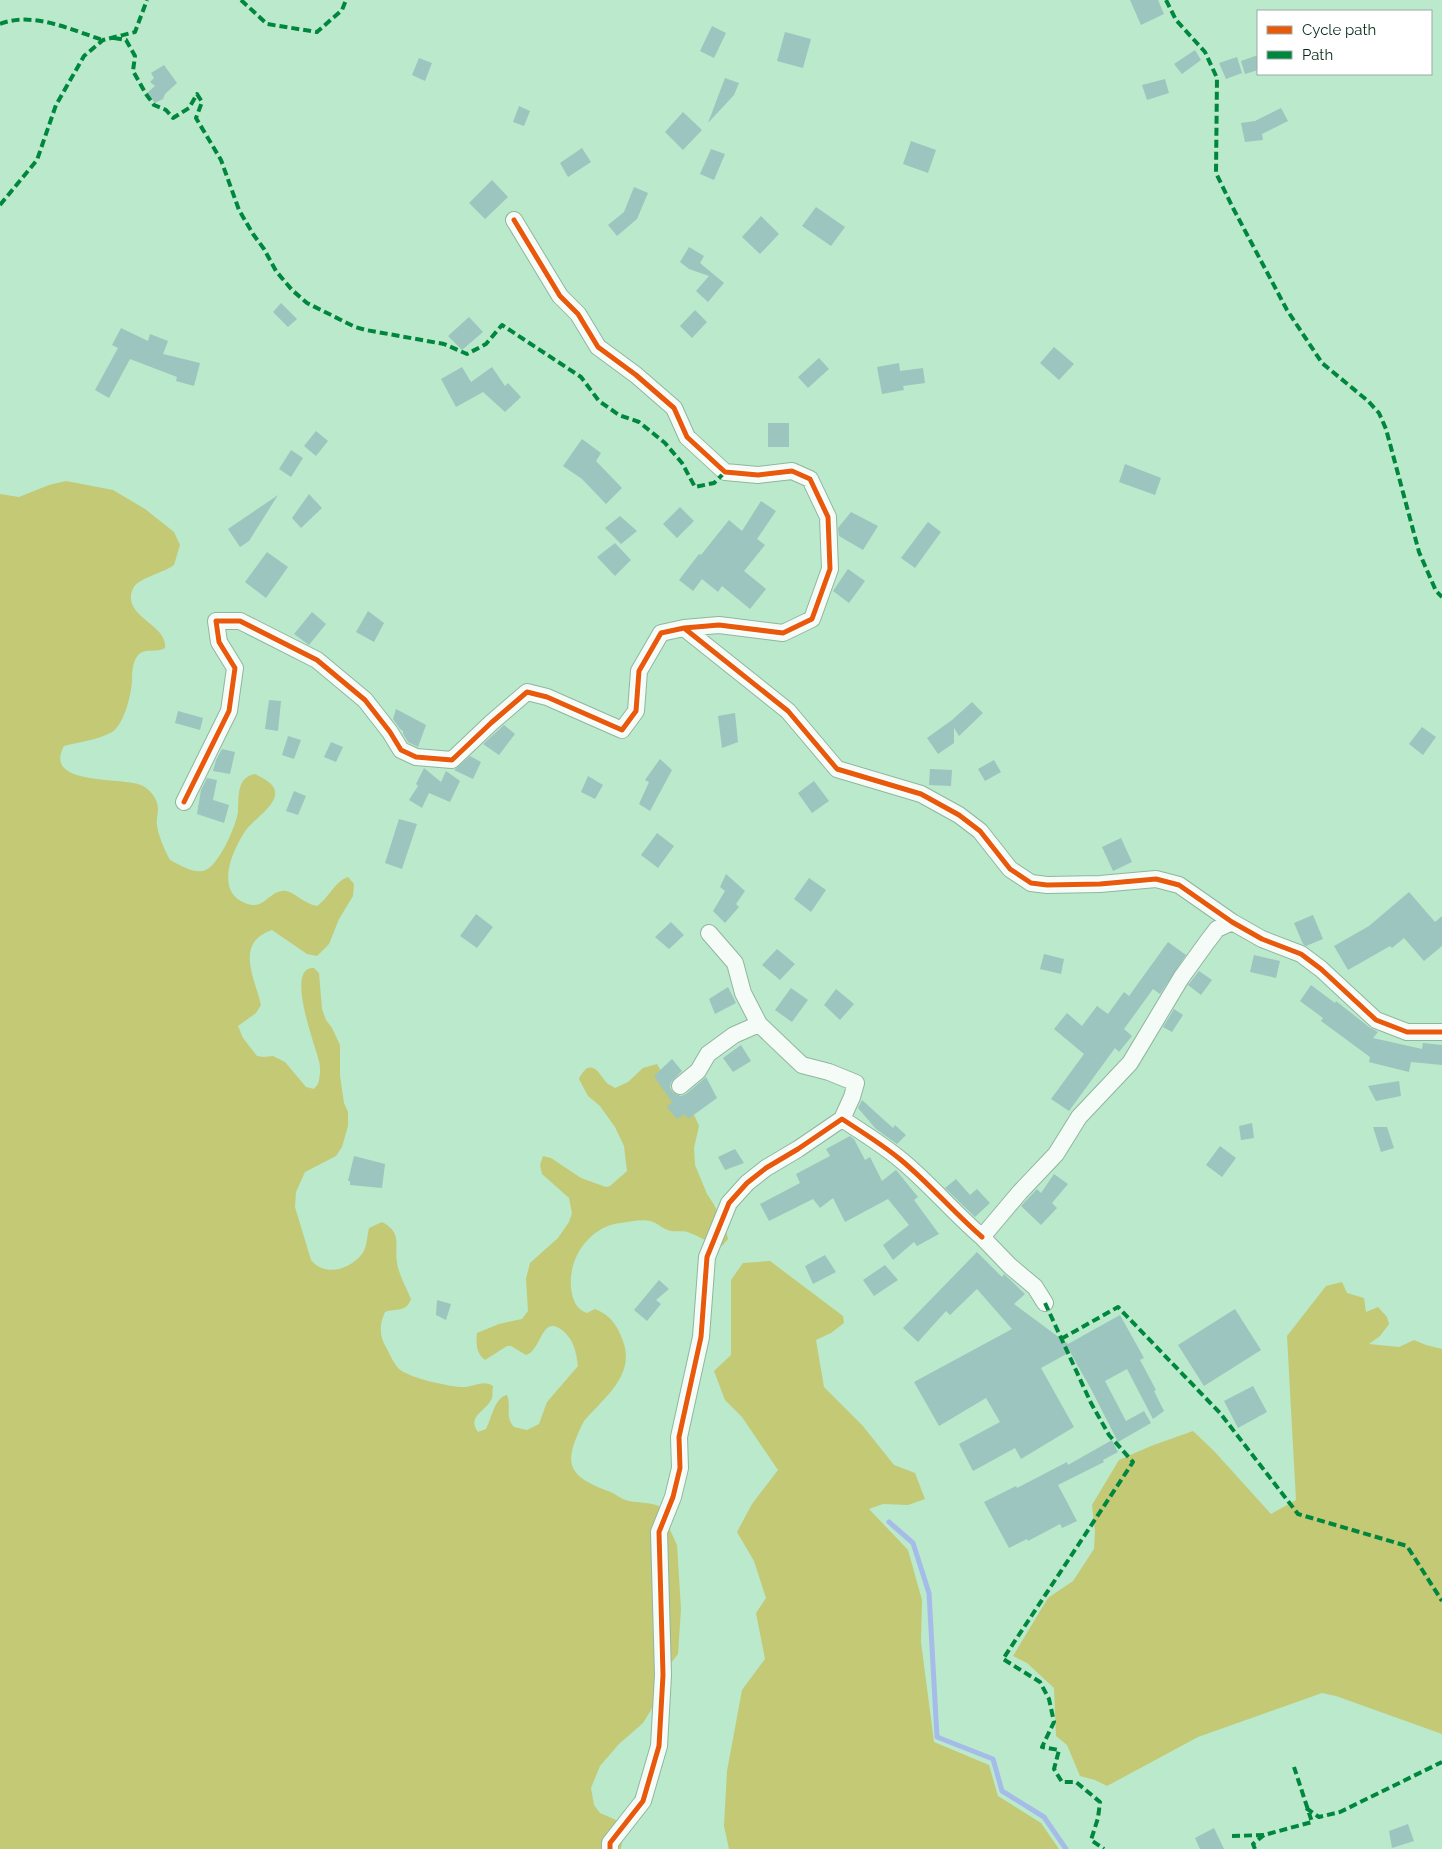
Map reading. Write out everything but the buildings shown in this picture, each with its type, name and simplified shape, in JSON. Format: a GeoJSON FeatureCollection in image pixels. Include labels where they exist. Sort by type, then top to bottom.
{"type":"FeatureCollection","features":[{"type":"Feature","properties":{"kind":"street"},"geometry":{"type":"LineString","coordinates":[[184,802],[229,711],[235,668],[219,642],[216,621],[240,621],[318,660],[365,700],[390,732],[401,750],[416,757],[452,760],[491,722],[527,692],[547,697],[622,730],[636,711],[640,670],[661,633],[684,628],[720,625],[783,633],[812,619],[830,569],[828,517],[810,479],[792,472],[758,476],[725,472],[687,438],[674,408],[636,375],[598,347],[578,314],[560,296],[514,220]]}},
{"type":"Feature","properties":{"kind":"street"},"geometry":{"type":"LineString","coordinates":[[684,628],[788,710],[837,770],[921,794],[959,815],[980,831],[1010,869],[1031,883],[1100,884],[1156,879],[1180,885],[1232,922],[1262,939],[1301,954],[1321,969],[1376,1020],[1407,1032],[1442,1032]]}},
{"type":"Feature","properties":{"kind":"street"},"geometry":{"type":"LineString","coordinates":[[982,1237],[1020,1192],[1056,1154],[1079,1118],[1130,1063],[1182,978],[1207,942],[1217,929],[1232,922]]}},
{"type":"Feature","properties":{"kind":"street"},"geometry":{"type":"LineString","coordinates":[[610,1849],[610,1842],[643,1801],[660,1746],[663,1675],[660,1532],[673,1497],[680,1468],[680,1437],[701,1336],[707,1257],[729,1203],[747,1183],[766,1168],[798,1149],[842,1118],[852,1097],[856,1082],[802,1064],[759,1024],[743,993],[735,963],[710,933]]}},
{"type":"Feature","properties":{"kind":"street"},"geometry":{"type":"LineString","coordinates":[[680,1086],[698,1071],[708,1054],[734,1035],[759,1024]]}},
{"type":"Feature","properties":{"kind":"street"},"geometry":{"type":"LineString","coordinates":[[842,1118],[901,1160],[942,1197],[957,1215],[1010,1266],[1035,1287],[1045,1303]]}},
{"type":"Feature","properties":{"kind":"green space"},"geometry":{"type":"Polygon","coordinates":[[[66,481],[113,490],[145,509],[174,532],[180,545],[174,565],[139,582],[133,588],[131,595],[135,610],[161,634],[165,648],[145,651],[137,656],[132,673],[129,700],[120,723],[107,735],[64,746],[60,759],[64,768],[74,774],[87,778],[131,783],[141,785],[147,789],[157,802],[158,829],[170,860],[195,871],[203,871],[209,868],[220,855],[237,818],[240,789],[244,779],[255,774],[272,785],[275,796],[269,807],[246,830],[232,858],[228,880],[230,889],[236,897],[245,903],[257,905],[277,892],[286,891],[307,903],[317,906],[343,879],[348,877],[354,884],[353,896],[339,919],[329,944],[317,956],[307,954],[272,930],[260,936],[253,943],[250,952],[250,962],[261,1005],[256,1013],[238,1026],[243,1038],[257,1056],[273,1056],[285,1062],[306,1087],[314,1089],[318,1084],[320,1067],[304,1008],[302,980],[305,971],[314,968],[319,973],[322,1009],[340,1045],[340,1076],[344,1103],[348,1112],[348,1126],[342,1147],[336,1156],[305,1172],[296,1192],[295,1207],[311,1260],[317,1265],[330,1270],[344,1267],[357,1260],[365,1249],[369,1228],[382,1222],[393,1231],[396,1240],[398,1268],[411,1299],[403,1308],[385,1312],[381,1330],[382,1340],[399,1369],[412,1376],[442,1384],[466,1387],[486,1383],[493,1386],[492,1398],[474,1422],[478,1432],[486,1429],[496,1404],[507,1395],[509,1419],[514,1427],[527,1430],[539,1424],[547,1402],[578,1366],[572,1342],[562,1330],[555,1326],[550,1326],[531,1352],[526,1355],[511,1346],[507,1346],[485,1360],[478,1351],[477,1333],[499,1324],[522,1319],[528,1311],[526,1279],[530,1263],[558,1238],[569,1222],[572,1213],[569,1198],[542,1174],[540,1165],[543,1156],[551,1158],[581,1178],[606,1187],[610,1186],[627,1171],[624,1146],[615,1127],[600,1106],[588,1096],[579,1079],[580,1076],[586,1069],[593,1068],[608,1084],[615,1088],[628,1082],[643,1068],[657,1064],[672,1091],[692,1110],[699,1126],[694,1148],[695,1165],[707,1194],[725,1226],[728,1239],[722,1246],[710,1243],[688,1232],[668,1230],[650,1221],[639,1220],[620,1223],[598,1231],[588,1239],[575,1259],[572,1270],[572,1294],[575,1303],[584,1312],[587,1313],[595,1309],[611,1320],[621,1336],[626,1361],[618,1383],[584,1421],[573,1447],[572,1465],[583,1479],[594,1485],[626,1500],[659,1506],[677,1545],[681,1609],[678,1654],[671,1663],[659,1697],[643,1723],[619,1744],[600,1766],[591,1788],[594,1805],[600,1813],[616,1820],[624,1831],[621,1849],[0,1849],[0,494],[19,497],[49,485],[66,481]]]}},
{"type":"Feature","properties":{"kind":"green space"},"geometry":{"type":"Polygon","coordinates":[[[770,1261],[843,1316],[844,1323],[831,1333],[816,1340],[824,1387],[862,1425],[894,1465],[915,1473],[925,1499],[908,1505],[883,1504],[869,1509],[908,1550],[922,1600],[921,1642],[934,1742],[989,1765],[998,1796],[1041,1823],[1059,1849],[729,1849],[724,1826],[727,1771],[742,1690],[765,1659],[756,1613],[766,1598],[754,1561],[737,1532],[752,1504],[778,1470],[742,1417],[725,1400],[714,1371],[731,1355],[731,1280],[743,1263],[770,1261]]]}},
{"type":"Feature","properties":{"kind":"green space"},"geometry":{"type":"Polygon","coordinates":[[[1342,1282],[1347,1293],[1364,1298],[1366,1312],[1378,1307],[1387,1317],[1389,1324],[1380,1336],[1369,1344],[1399,1347],[1414,1340],[1442,1349],[1442,1734],[1336,1696],[1322,1693],[1198,1737],[1107,1786],[1080,1776],[1067,1745],[1056,1736],[1054,1688],[1027,1663],[1013,1656],[1048,1598],[1073,1581],[1094,1549],[1095,1531],[1092,1505],[1119,1460],[1193,1431],[1214,1451],[1271,1514],[1296,1500],[1287,1336],[1326,1286],[1342,1282]]]}},
{"type":"Feature","properties":{"kind":"waterway"},"geometry":{"type":"LineString","coordinates":[[889,1522],[913,1543],[929,1593],[937,1737],[993,1759],[1002,1791],[1044,1817],[1066,1849]]}},
{"type":"Feature","properties":{"kind":"marked path"},"geometry":{"type":"LineString","coordinates":[[0,205],[37,160],[56,105],[84,56],[103,40],[135,32],[147,0]]}},
{"type":"Feature","properties":{"kind":"marked path"},"geometry":{"type":"LineString","coordinates":[[241,0],[267,24],[317,32],[342,10],[346,0]]}},
{"type":"Feature","properties":{"kind":"marked path"},"geometry":{"type":"LineString","coordinates":[[1166,0],[1176,20],[1205,52],[1217,78],[1216,173],[1287,310],[1322,363],[1368,401],[1379,413],[1386,429],[1419,552],[1436,591],[1442,597]]}},
{"type":"Feature","properties":{"kind":"marked path"},"geometry":{"type":"LineString","coordinates":[[0,24],[26,20],[52,23],[103,40]]}},
{"type":"Feature","properties":{"kind":"marked path"},"geometry":{"type":"LineString","coordinates":[[114,38],[126,40],[135,56],[133,71],[146,94],[154,105],[166,110],[173,118],[189,108],[197,94],[202,102],[196,118],[221,160],[239,210],[276,271],[292,290],[307,303],[355,327],[444,344],[467,354],[486,344],[502,325],[581,377],[599,401],[619,415],[639,422],[665,443],[682,463],[695,487],[714,483],[725,472]]}},
{"type":"Feature","properties":{"kind":"marked path"},"geometry":{"type":"LineString","coordinates":[[1045,1303],[1091,1403],[1109,1435],[1133,1462],[1003,1659],[1040,1682],[1049,1699],[1054,1722],[1042,1747],[1059,1750],[1054,1769],[1062,1782],[1076,1782],[1100,1802],[1098,1818],[1091,1840],[1104,1849]]}},
{"type":"Feature","properties":{"kind":"marked path"},"geometry":{"type":"LineString","coordinates":[[1061,1339],[1118,1307],[1220,1413],[1298,1514],[1407,1546],[1442,1601]]}},
{"type":"Feature","properties":{"kind":"marked path"},"geometry":{"type":"LineString","coordinates":[[1306,1808],[1319,1817],[1340,1812],[1442,1762]]}},
{"type":"Feature","properties":{"kind":"marked path"},"geometry":{"type":"LineString","coordinates":[[1232,1836],[1264,1835],[1312,1822],[1294,1767]]}},
{"type":"Feature","properties":{"kind":"marked path"},"geometry":{"type":"LineString","coordinates":[[1255,1849],[1253,1844],[1264,1835]]}},
{"type":"Feature","properties":{"kind":"cycle path"},"geometry":{"type":"LineString","coordinates":[[514,220],[560,296],[578,314],[598,347],[636,375],[674,408],[687,437],[725,472],[758,475],[792,471],[810,479],[828,517],[830,569],[812,619],[783,633],[719,625],[684,628],[788,711],[837,769],[921,794],[959,815],[980,831],[1010,869],[1031,883],[1047,885],[1100,884],[1156,879],[1179,885],[1232,922],[1262,939],[1301,954],[1321,969],[1376,1020],[1407,1032],[1442,1032]]}},
{"type":"Feature","properties":{"kind":"cycle path"},"geometry":{"type":"LineString","coordinates":[[184,802],[229,711],[235,668],[219,642],[216,621],[240,621],[317,660],[365,700],[390,732],[401,750],[416,757],[452,760],[527,692],[547,697],[622,730],[636,711],[639,671],[661,633],[684,628]]}},
{"type":"Feature","properties":{"kind":"cycle path"},"geometry":{"type":"LineString","coordinates":[[610,1849],[610,1843],[643,1801],[659,1746],[663,1675],[659,1532],[673,1497],[680,1468],[679,1437],[701,1337],[707,1257],[729,1203],[747,1183],[766,1168],[842,1119],[901,1160],[982,1237]]}}]}
